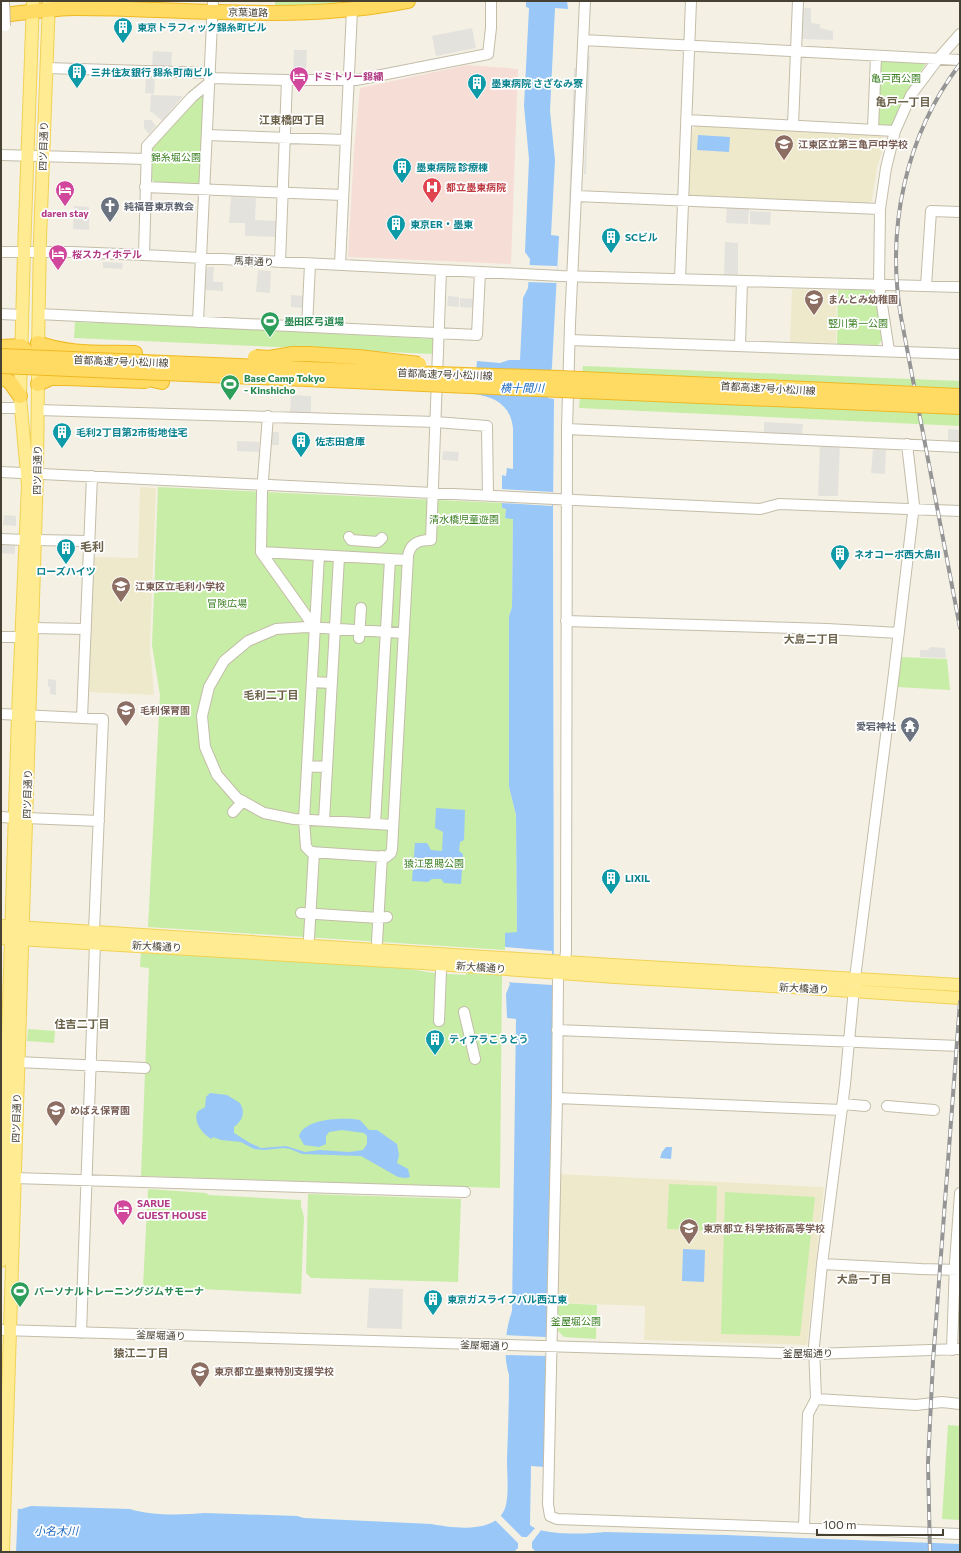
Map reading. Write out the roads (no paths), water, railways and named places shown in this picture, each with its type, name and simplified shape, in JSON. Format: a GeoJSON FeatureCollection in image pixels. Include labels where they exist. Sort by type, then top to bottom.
{"type":"FeatureCollection","features":[{"type":"Feature","properties":{"kind":"highway","name":"京葉道路"},"geometry":{"type":"LineString","coordinates":[[3,14],[33,6],[88,8],[213,6],[309,12],[352,5],[408,1]]}},
{"type":"Feature","properties":{"kind":"highway"},"geometry":{"type":"LineString","coordinates":[[1,347],[30,350],[55,349],[269,358],[293,354],[337,355],[383,359],[402,363],[456,366],[559,378]]}},
{"type":"Feature","properties":{"kind":"highway"},"geometry":{"type":"LineString","coordinates":[[30,350],[56,366],[95,368],[162,382]]}},
{"type":"Feature","properties":{"kind":"highway","name":"首都高速7号小松川線"},"geometry":{"type":"LineString","coordinates":[[1,356],[559,378],[960,396]]}},
{"type":"Feature","properties":{"kind":"highway","name":"首都高速7号小松川線"},"geometry":{"type":"LineString","coordinates":[[1,366],[960,407]]}},
{"type":"Feature","properties":{"kind":"highway"},"geometry":{"type":"LineString","coordinates":[[1,377],[21,376]]}},
{"type":"Feature","properties":{"kind":"highway"},"geometry":{"type":"LineString","coordinates":[[1,377],[10,382],[21,402]]}},
{"type":"Feature","properties":{"kind":"highway"},"geometry":{"type":"LineString","coordinates":[[38,384],[51,378],[66,378],[460,393],[492,386]]}},
{"type":"Feature","properties":{"kind":"main road","name":"四ツ目通り"},"geometry":{"type":"LineString","coordinates":[[24,715],[21,637],[30,540],[38,410],[38,384],[22,315],[33,6]]}},
{"type":"Feature","properties":{"kind":"main road","name":"四ツ目通り"},"geometry":{"type":"LineString","coordinates":[[33,473],[21,402],[21,376],[30,350],[38,314],[49,6]]}},
{"type":"Feature","properties":{"kind":"main road","name":"四ツ目通り"},"geometry":{"type":"LineString","coordinates":[[1,1261],[3,1140],[9,1061],[12,932],[21,818],[24,715],[32,628],[30,540]]}},
{"type":"Feature","properties":{"kind":"main road","name":"新大橋通り"},"geometry":{"type":"LineString","coordinates":[[12,932],[71,926],[95,937]]}},
{"type":"Feature","properties":{"kind":"main road","name":"新大橋通り"},"geometry":{"type":"LineString","coordinates":[[12,932],[423,962],[501,963],[558,967],[855,978],[960,985]]}},
{"type":"Feature","properties":{"kind":"main road","name":"新大橋通り"},"geometry":{"type":"LineString","coordinates":[[558,967],[622,978],[960,998]]}},
{"type":"Feature","properties":{"kind":"main road","name":"四ツ目通り"},"geometry":{"type":"LineString","coordinates":[[3,1552],[5,1330],[14,1178],[9,1061]]}},
{"type":"Feature","properties":{"kind":"street"},"geometry":{"type":"LineString","coordinates":[[46,68],[210,78],[348,80],[488,54],[491,28],[491,1]]}},
{"type":"Feature","properties":{"kind":"street"},"geometry":{"type":"LineString","coordinates":[[585,1],[567,429],[566,620],[558,967],[557,1098],[549,1347],[548,1504],[550,1516],[557,1519],[960,1534]]}},
{"type":"Feature","properties":{"kind":"street"},"geometry":{"type":"LineString","coordinates":[[680,280],[691,1]]}},
{"type":"Feature","properties":{"kind":"street"},"geometry":{"type":"LineString","coordinates":[[793,125],[798,1]]}},
{"type":"Feature","properties":{"kind":"street"},"geometry":{"type":"LineString","coordinates":[[340,265],[352,5]]}},
{"type":"Feature","properties":{"kind":"street"},"geometry":{"type":"LineString","coordinates":[[198,322],[213,6]]}},
{"type":"Feature","properties":{"kind":"street"},"geometry":{"type":"LineString","coordinates":[[889,351],[879,285],[880,209],[886,168],[895,131],[911,95],[938,59],[960,34]]}},
{"type":"Feature","properties":{"kind":"street"},"geometry":{"type":"LineString","coordinates":[[583,40],[960,60]]}},
{"type":"Feature","properties":{"kind":"street"},"geometry":{"type":"LineString","coordinates":[[873,129],[876,56]]}},
{"type":"Feature","properties":{"kind":"street"},"geometry":{"type":"LineString","coordinates":[[144,255],[147,146],[210,78]]}},
{"type":"Feature","properties":{"kind":"street"},"geometry":{"type":"LineString","coordinates":[[280,262],[287,80]]}},
{"type":"Feature","properties":{"kind":"street"},"geometry":{"type":"LineString","coordinates":[[686,120],[895,131]]}},
{"type":"Feature","properties":{"kind":"street"},"geometry":{"type":"LineString","coordinates":[[207,135],[346,140]]}},
{"type":"Feature","properties":{"kind":"street"},"geometry":{"type":"LineString","coordinates":[[1,155],[146,159]]}},
{"type":"Feature","properties":{"kind":"street"},"geometry":{"type":"LineString","coordinates":[[145,187],[343,195]]}},
{"type":"Feature","properties":{"kind":"street"},"geometry":{"type":"LineString","coordinates":[[576,196],[880,209]]}},
{"type":"Feature","properties":{"kind":"street"},"geometry":{"type":"LineString","coordinates":[[926,286],[932,211],[960,212]]}},
{"type":"Feature","properties":{"kind":"street","name":"馬車通り"},"geometry":{"type":"LineString","coordinates":[[1,252],[72,252],[144,255],[573,277],[960,287]]}},
{"type":"Feature","properties":{"kind":"street"},"geometry":{"type":"LineString","coordinates":[[307,327],[310,264]]}},
{"type":"Feature","properties":{"kind":"street"},"geometry":{"type":"LineString","coordinates":[[320,556],[304,820],[306,847],[308,850],[314,852],[386,856],[391,853],[409,549],[413,544],[419,541],[431,540],[434,493],[441,270]]}},
{"type":"Feature","properties":{"kind":"street"},"geometry":{"type":"LineString","coordinates":[[38,314],[477,335],[480,272]]}},
{"type":"Feature","properties":{"kind":"street"},"geometry":{"type":"LineString","coordinates":[[740,346],[742,281]]}},
{"type":"Feature","properties":{"kind":"street"},"geometry":{"type":"LineString","coordinates":[[1,314],[22,315]]}},
{"type":"Feature","properties":{"kind":"street"},"geometry":{"type":"LineString","coordinates":[[570,340],[960,354]]}},
{"type":"Feature","properties":{"kind":"street"},"geometry":{"type":"LineString","coordinates":[[1,408],[21,402]]}},
{"type":"Feature","properties":{"kind":"street"},"geometry":{"type":"LineString","coordinates":[[38,410],[268,416],[436,422],[487,426],[488,496]]}},
{"type":"Feature","properties":{"kind":"street"},"geometry":{"type":"LineString","coordinates":[[268,416],[263,484],[261,552],[315,628]]}},
{"type":"Feature","properties":{"kind":"street"},"geometry":{"type":"LineString","coordinates":[[567,429],[960,446]]}},
{"type":"Feature","properties":{"kind":"street"},"geometry":{"type":"LineString","coordinates":[[804,1527],[808,1414],[816,1399],[814,1346],[822,1264],[843,1107],[855,978],[899,634],[913,509],[906,444]]}},
{"type":"Feature","properties":{"kind":"street"},"geometry":{"type":"LineString","coordinates":[[1,472],[760,509],[780,504],[960,511]]}},
{"type":"Feature","properties":{"kind":"street"},"geometry":{"type":"LineString","coordinates":[[82,718],[92,476]]}},
{"type":"Feature","properties":{"kind":"street"},"geometry":{"type":"LineString","coordinates":[[348,537],[351,540],[378,542],[382,538]]}},
{"type":"Feature","properties":{"kind":"street"},"geometry":{"type":"LineString","coordinates":[[1,539],[90,541]]}},
{"type":"Feature","properties":{"kind":"street"},"geometry":{"type":"LineString","coordinates":[[365,558],[366,541]]}},
{"type":"Feature","properties":{"kind":"street"},"geometry":{"type":"LineString","coordinates":[[261,552],[408,560]]}},
{"type":"Feature","properties":{"kind":"street"},"geometry":{"type":"LineString","coordinates":[[324,821],[339,556]]}},
{"type":"Feature","properties":{"kind":"street"},"geometry":{"type":"LineString","coordinates":[[375,824],[390,559]]}},
{"type":"Feature","properties":{"kind":"street"},"geometry":{"type":"LineString","coordinates":[[360,634],[361,608]]}},
{"type":"Feature","properties":{"kind":"street"},"geometry":{"type":"LineString","coordinates":[[566,620],[827,629],[899,634]]}},
{"type":"Feature","properties":{"kind":"street"},"geometry":{"type":"LineString","coordinates":[[32,628],[86,629]]}},
{"type":"Feature","properties":{"kind":"street"},"geometry":{"type":"LineString","coordinates":[[393,825],[304,820],[264,813],[237,798],[217,775],[205,747],[202,716],[208,687],[224,661],[248,641],[276,629],[335,629],[360,634],[386,632],[404,633]]}},
{"type":"Feature","properties":{"kind":"street"},"geometry":{"type":"LineString","coordinates":[[1,637],[21,637]]}},
{"type":"Feature","properties":{"kind":"street"},"geometry":{"type":"LineString","coordinates":[[312,682],[332,683]]}},
{"type":"Feature","properties":{"kind":"street"},"geometry":{"type":"LineString","coordinates":[[383,686],[401,687]]}},
{"type":"Feature","properties":{"kind":"street"},"geometry":{"type":"LineString","coordinates":[[1,714],[103,719],[81,1332]]}},
{"type":"Feature","properties":{"kind":"street"},"geometry":{"type":"LineString","coordinates":[[307,766],[327,767]]}},
{"type":"Feature","properties":{"kind":"street"},"geometry":{"type":"LineString","coordinates":[[378,770],[396,772]]}},
{"type":"Feature","properties":{"kind":"street"},"geometry":{"type":"LineString","coordinates":[[233,812],[243,801]]}},
{"type":"Feature","properties":{"kind":"street"},"geometry":{"type":"LineString","coordinates":[[1,817],[99,821]]}},
{"type":"Feature","properties":{"kind":"street"},"geometry":{"type":"LineString","coordinates":[[309,938],[306,913],[314,852]]}},
{"type":"Feature","properties":{"kind":"street"},"geometry":{"type":"LineString","coordinates":[[378,942],[383,917],[382,856]]}},
{"type":"Feature","properties":{"kind":"street"},"geometry":{"type":"LineString","coordinates":[[306,913],[383,917]]}},
{"type":"Feature","properties":{"kind":"street"},"geometry":{"type":"LineString","coordinates":[[439,1021],[440,970]]}},
{"type":"Feature","properties":{"kind":"street"},"geometry":{"type":"LineString","coordinates":[[464,1012],[475,1059]]}},
{"type":"Feature","properties":{"kind":"street"},"geometry":{"type":"LineString","coordinates":[[557,1030],[960,1046]]}},
{"type":"Feature","properties":{"kind":"street"},"geometry":{"type":"LineString","coordinates":[[9,1061],[145,1068]]}},
{"type":"Feature","properties":{"kind":"street"},"geometry":{"type":"LineString","coordinates":[[557,1098],[843,1107],[865,1106]]}},
{"type":"Feature","properties":{"kind":"street"},"geometry":{"type":"LineString","coordinates":[[887,1106],[934,1110]]}},
{"type":"Feature","properties":{"kind":"street"},"geometry":{"type":"LineString","coordinates":[[14,1178],[465,1192]]}},
{"type":"Feature","properties":{"kind":"street"},"geometry":{"type":"LineString","coordinates":[[956,1350],[960,1193]]}},
{"type":"Feature","properties":{"kind":"street"},"geometry":{"type":"LineString","coordinates":[[822,1264],[958,1270]]}},
{"type":"Feature","properties":{"kind":"street","name":"釜屋堀通り"},"geometry":{"type":"LineString","coordinates":[[5,1330],[814,1354],[956,1350]]}},
{"type":"Feature","properties":{"kind":"street"},"geometry":{"type":"LineString","coordinates":[[816,1399],[916,1405],[942,1402],[960,1404]]}},
{"type":"Feature","properties":{"kind":"water","name":"横十間川"},"geometry":{"type":"Polygon","coordinates":[[[526,1],[567,1],[568,9],[555,8],[550,111],[555,160],[551,235],[559,236],[552,366],[548,398],[554,399],[554,1091],[545,1467],[531,1466],[530,1525],[536,1529],[555,1533],[605,1532],[726,1535],[960,1544],[960,1552],[1,1552],[1,1508],[21,1509],[31,1506],[130,1509],[147,1513],[167,1514],[205,1513],[297,1516],[304,1518],[431,1524],[463,1528],[485,1525],[494,1521],[502,1515],[506,1505],[508,1488],[507,1460],[509,1375],[505,1351],[512,1311],[516,1019],[507,1018],[506,994],[510,984],[505,977],[505,933],[517,932],[516,815],[509,787],[509,616],[512,607],[513,519],[505,518],[506,509],[502,508],[502,475],[506,476],[507,468],[513,469],[513,429],[509,414],[501,404],[489,397],[474,394],[477,361],[500,363],[509,360],[520,360],[523,298],[528,288],[530,259],[525,252],[529,159],[524,106],[529,8],[526,7],[526,1]]]}},
{"type":"Feature","properties":{"kind":"water"},"geometry":{"type":"Polygon","coordinates":[[[698,135],[730,137],[729,152],[697,150],[698,135]]]}},
{"type":"Feature","properties":{"kind":"water"},"geometry":{"type":"Polygon","coordinates":[[[436,808],[465,810],[464,840],[460,842],[459,851],[463,854],[461,884],[444,883],[441,879],[432,879],[428,882],[412,881],[415,843],[427,843],[431,850],[442,851],[443,832],[435,828],[436,808]]]}},
{"type":"Feature","properties":{"kind":"water"},"geometry":{"type":"Polygon","coordinates":[[[210,1093],[227,1095],[240,1103],[243,1113],[241,1119],[234,1127],[234,1133],[261,1148],[286,1146],[305,1152],[320,1150],[349,1152],[363,1150],[367,1144],[367,1136],[364,1133],[342,1130],[329,1132],[326,1136],[326,1144],[319,1147],[304,1145],[299,1136],[302,1130],[317,1122],[335,1119],[360,1120],[369,1130],[377,1130],[397,1144],[399,1155],[397,1163],[408,1169],[410,1177],[398,1177],[361,1156],[302,1154],[284,1148],[264,1150],[254,1149],[241,1142],[221,1140],[213,1137],[212,1139],[200,1128],[196,1117],[199,1110],[205,1107],[206,1097],[210,1093]]]}},
{"type":"Feature","properties":{"kind":"water"},"geometry":{"type":"Polygon","coordinates":[[[666,1147],[672,1147],[671,1159],[660,1158],[666,1147]]]}},
{"type":"Feature","properties":{"kind":"water"},"geometry":{"type":"Polygon","coordinates":[[[683,1249],[705,1250],[704,1282],[682,1281],[683,1249]]]}},
{"type":"Feature","properties":{"kind":"railway"},"geometry":{"type":"LineString","coordinates":[[960,64],[941,92],[925,122],[913,152],[904,184],[896,250],[897,284],[901,317],[960,628]]}},
{"type":"Feature","properties":{"kind":"railway"},"geometry":{"type":"LineString","coordinates":[[930,1552],[928,1463],[933,1361],[960,1002]]}},
{"type":"Feature","properties":{"kind":"place","name":"東京トラフィック錦糸町ビル"},"geometry":{"type":"Point","coordinates":[123,44]}},
{"type":"Feature","properties":{"kind":"place","name":"三井住友銀行 錦糸町南ビル"},"geometry":{"type":"Point","coordinates":[77,89]}},
{"type":"Feature","properties":{"kind":"place","name":"ドミトリー錦繍"},"geometry":{"type":"Point","coordinates":[299,93]}},
{"type":"Feature","properties":{"kind":"place","name":"墨東病院 さざなみ寮"},"geometry":{"type":"Point","coordinates":[477,100]}},
{"type":"Feature","properties":{"kind":"place","name":"江東区立第三亀戸中学校"},"geometry":{"type":"Point","coordinates":[784,161]}},
{"type":"Feature","properties":{"kind":"place","name":"墨東病院 診療棟"},"geometry":{"type":"Point","coordinates":[402,184]}},
{"type":"Feature","properties":{"kind":"place","name":"都立墨東病院"},"geometry":{"type":"Point","coordinates":[432,204]}},
{"type":"Feature","properties":{"kind":"place","name":"daren stay"},"geometry":{"type":"Point","coordinates":[65,207]}},
{"type":"Feature","properties":{"kind":"place","name":"純福音東京教会"},"geometry":{"type":"Point","coordinates":[110,223]}},
{"type":"Feature","properties":{"kind":"place","name":"東京ER・墨東"},"geometry":{"type":"Point","coordinates":[396,241]}},
{"type":"Feature","properties":{"kind":"place","name":"SCビル"},"geometry":{"type":"Point","coordinates":[611,254]}},
{"type":"Feature","properties":{"kind":"place","name":"桜スカイホテル"},"geometry":{"type":"Point","coordinates":[58,271]}},
{"type":"Feature","properties":{"kind":"place","name":"まんとみ幼稚園"},"geometry":{"type":"Point","coordinates":[814,316]}},
{"type":"Feature","properties":{"kind":"place","name":"墨田区弓道場"},"geometry":{"type":"Point","coordinates":[270,338]}},
{"type":"Feature","properties":{"kind":"place","name":"Base Camp Tokyo - Kinshicho"},"geometry":{"type":"Point","coordinates":[230,401]}},
{"type":"Feature","properties":{"kind":"place","name":"毛利2丁目第2市街地住宅"},"geometry":{"type":"Point","coordinates":[62,449]}},
{"type":"Feature","properties":{"kind":"place","name":"佐志田倉庫"},"geometry":{"type":"Point","coordinates":[301,458]}},
{"type":"Feature","properties":{"kind":"place","name":"ローズハイツ"},"geometry":{"type":"Point","coordinates":[66,565]}},
{"type":"Feature","properties":{"kind":"place","name":"ネオコーポ西大島II"},"geometry":{"type":"Point","coordinates":[840,571]}},
{"type":"Feature","properties":{"kind":"place","name":"江東区立毛利小学校"},"geometry":{"type":"Point","coordinates":[121,603]}},
{"type":"Feature","properties":{"kind":"place","name":"毛利保育園"},"geometry":{"type":"Point","coordinates":[126,727]}},
{"type":"Feature","properties":{"kind":"place","name":"愛宕神社"},"geometry":{"type":"Point","coordinates":[910,743]}},
{"type":"Feature","properties":{"kind":"place","name":"LIXIL"},"geometry":{"type":"Point","coordinates":[611,895]}},
{"type":"Feature","properties":{"kind":"place","name":"ティアラこうとう"},"geometry":{"type":"Point","coordinates":[435,1056]}},
{"type":"Feature","properties":{"kind":"place","name":"めばえ保育園"},"geometry":{"type":"Point","coordinates":[56,1127]}},
{"type":"Feature","properties":{"kind":"place","name":"SARUE GUEST HOUSE"},"geometry":{"type":"Point","coordinates":[123,1226]}},
{"type":"Feature","properties":{"kind":"place","name":"東京都立 科学技術高等学校"},"geometry":{"type":"Point","coordinates":[689,1245]}},
{"type":"Feature","properties":{"kind":"place","name":"パーソナルトレーニングジムサモーナ"},"geometry":{"type":"Point","coordinates":[20,1308]}},
{"type":"Feature","properties":{"kind":"place","name":"東京ガスライフバル西江東"},"geometry":{"type":"Point","coordinates":[433,1316]}},
{"type":"Feature","properties":{"kind":"place","name":"東京都立墨東特別支援学校"},"geometry":{"type":"Point","coordinates":[200,1388]}},
{"type":"Feature","properties":{"kind":"district","name":"亀戸一丁目"},"geometry":{"type":"Point","coordinates":[903,101]}},
{"type":"Feature","properties":{"kind":"district","name":"江東橋四丁目"},"geometry":{"type":"Point","coordinates":[292,119]}},
{"type":"Feature","properties":{"kind":"district","name":"毛利"},"geometry":{"type":"Point","coordinates":[92,546]}},
{"type":"Feature","properties":{"kind":"district","name":"大島二丁目"},"geometry":{"type":"Point","coordinates":[811,638]}},
{"type":"Feature","properties":{"kind":"district","name":"毛利二丁目"},"geometry":{"type":"Point","coordinates":[271,694]}},
{"type":"Feature","properties":{"kind":"district","name":"住吉二丁目"},"geometry":{"type":"Point","coordinates":[82,1023]}},
{"type":"Feature","properties":{"kind":"district","name":"大島一丁目"},"geometry":{"type":"Point","coordinates":[864,1278]}},
{"type":"Feature","properties":{"kind":"district","name":"猿江二丁目"},"geometry":{"type":"Point","coordinates":[141,1352]}},
{"type":"Feature","properties":{"kind":"park label","name":"亀戸西公園"},"geometry":{"type":"Point","coordinates":[896,78]}},
{"type":"Feature","properties":{"kind":"park label","name":"錦糸堀公園"},"geometry":{"type":"Point","coordinates":[176,157]}},
{"type":"Feature","properties":{"kind":"park label","name":"竪川第一公園"},"geometry":{"type":"Point","coordinates":[858,323]}},
{"type":"Feature","properties":{"kind":"park label","name":"清水橋児童遊園"},"geometry":{"type":"Point","coordinates":[464,519]}},
{"type":"Feature","properties":{"kind":"park label","name":"冒険広場"},"geometry":{"type":"Point","coordinates":[227,603]}},
{"type":"Feature","properties":{"kind":"park label","name":"猿江恩賜公園"},"geometry":{"type":"Point","coordinates":[434,863]}},
{"type":"Feature","properties":{"kind":"park label","name":"釜屋堀公園"},"geometry":{"type":"Point","coordinates":[576,1321]}},
{"type":"Feature","properties":{"kind":"water label","name":"小名木川"},"geometry":{"type":"Point","coordinates":[56,1530]}}]}
